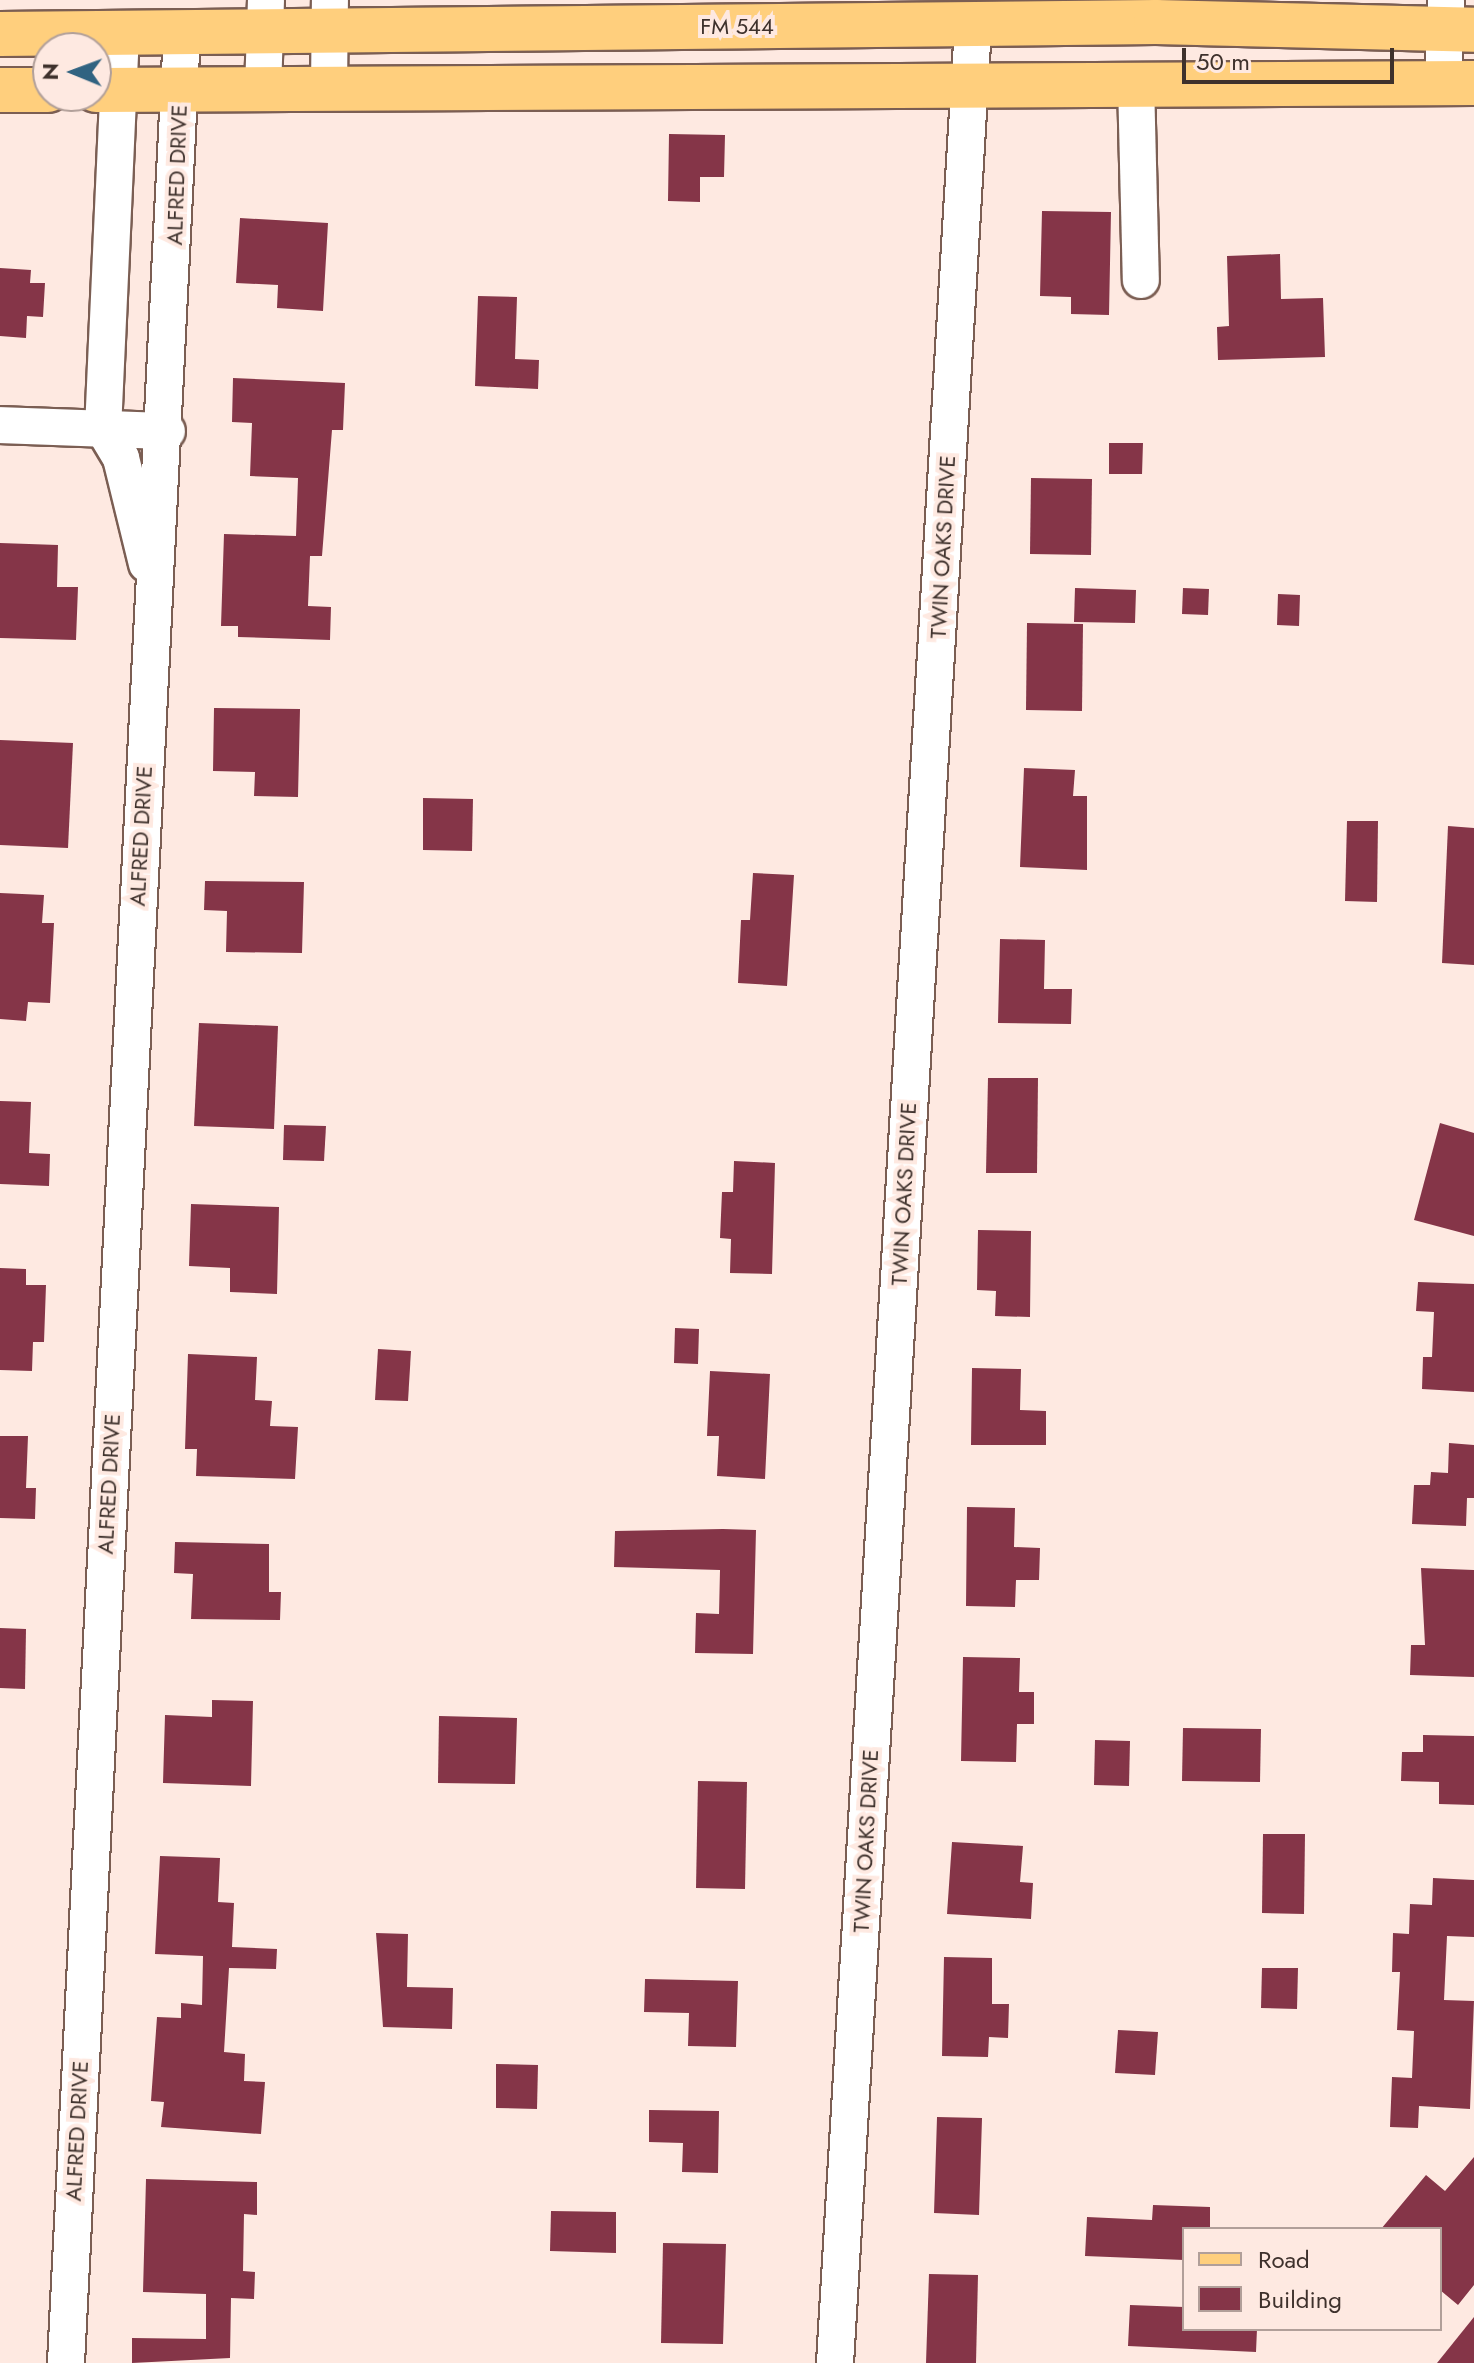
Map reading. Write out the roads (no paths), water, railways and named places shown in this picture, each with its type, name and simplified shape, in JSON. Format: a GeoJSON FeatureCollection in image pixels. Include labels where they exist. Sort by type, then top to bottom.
{"type":"FeatureCollection","features":[{"type":"Feature","properties":{"kind":"main road","name":"FM 544"},"geometry":{"type":"LineString","coordinates":[[0,34],[182,32],[266,16],[973,24],[1455,20]]}},
{"type":"Feature","properties":{"kind":"main road"},"geometry":{"type":"LineString","coordinates":[[112,90],[1136,82],[1458,83]]}},
{"type":"Feature","properties":{"kind":"main road"},"geometry":{"type":"LineString","coordinates":[[0,90],[32,90]]}},
{"type":"Feature","properties":{"kind":"street"},"geometry":{"type":"LineString","coordinates":[[263,90],[266,16]]}},
{"type":"Feature","properties":{"kind":"street"},"geometry":{"type":"LineString","coordinates":[[329,89],[330,16]]}},
{"type":"Feature","properties":{"kind":"street"},"geometry":{"type":"LineString","coordinates":[[1455,20],[1458,83]]}},
{"type":"Feature","properties":{"kind":"street","name":"TWIN OAKS DRIVE"},"geometry":{"type":"LineString","coordinates":[[835,2363],[973,24]]}},
{"type":"Feature","properties":{"kind":"street","name":"ALFRED DRIVE"},"geometry":{"type":"LineString","coordinates":[[66,2363],[167,431],[182,32]]}},
{"type":"Feature","properties":{"kind":"street","name":"ALFRED DRIVE"},"geometry":{"type":"LineString","coordinates":[[112,70],[121,33]]}},
{"type":"Feature","properties":{"kind":"street"},"geometry":{"type":"LineString","coordinates":[[1136,82],[1141,280]]}},
{"type":"Feature","properties":{"kind":"street","name":"ALFRED DRIVE"},"geometry":{"type":"LineString","coordinates":[[107,112],[103,428],[132,494],[156,605]]}},
{"type":"Feature","properties":{"kind":"street"},"geometry":{"type":"LineString","coordinates":[[0,425],[167,431]]}}]}
